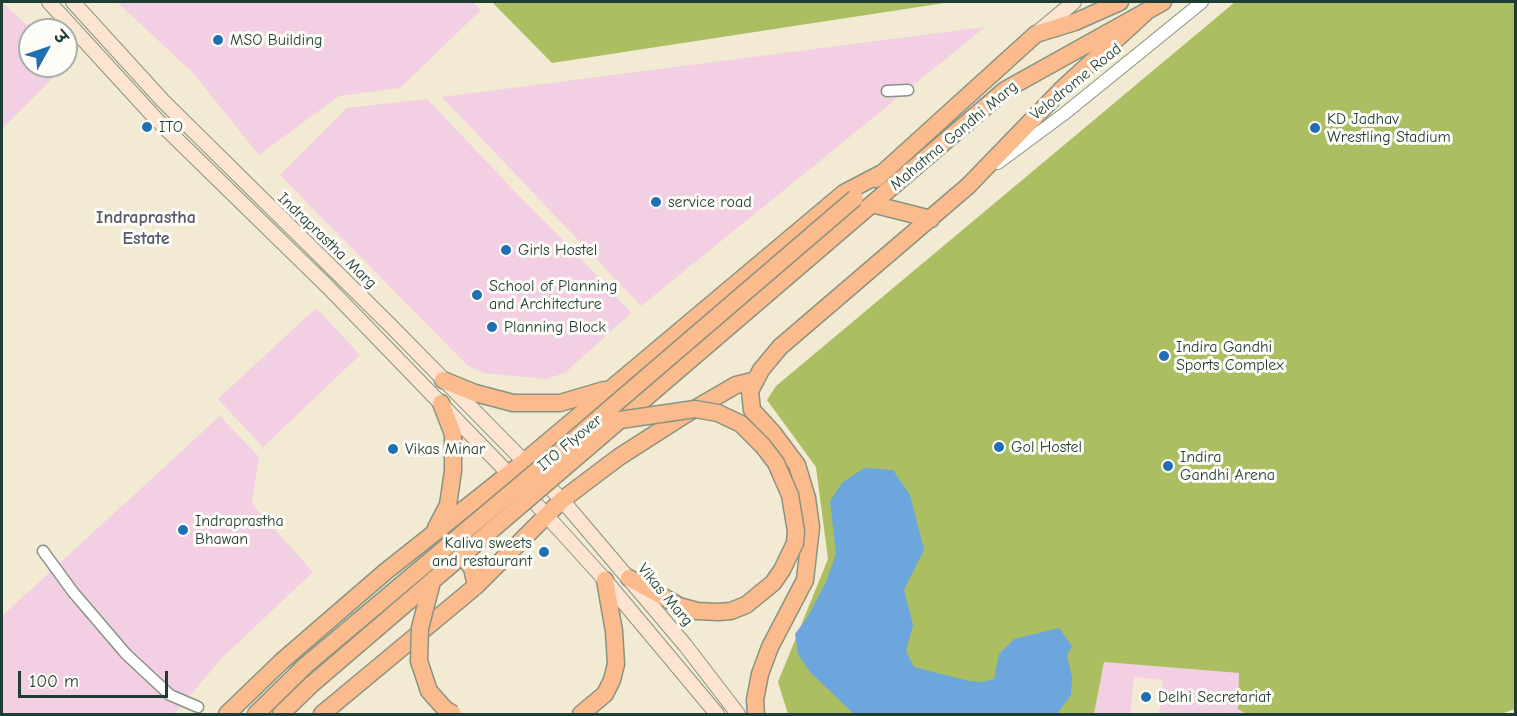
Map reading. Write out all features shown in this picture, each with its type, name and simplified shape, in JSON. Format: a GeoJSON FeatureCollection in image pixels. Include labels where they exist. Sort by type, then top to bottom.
{"type":"FeatureCollection","features":[{"type":"Feature","properties":{"kind":"highway","name":"Mahatma Gandhi Marg"},"geometry":{"type":"LineString","coordinates":[[864,204],[1005,90],[1163,2]]}},
{"type":"Feature","properties":{"kind":"highway"},"geometry":{"type":"LineString","coordinates":[[1036,34],[1075,22],[1113,5]]}},
{"type":"Feature","properties":{"kind":"highway"},"geometry":{"type":"LineString","coordinates":[[756,714],[755,700],[760,674],[770,647],[805,580],[811,527],[807,498],[797,465],[773,432],[752,410],[750,391],[761,370],[780,347],[968,186],[1061,90],[1146,12]]}},
{"type":"Feature","properties":{"kind":"highway","name":"Mahatma Gandhi Marg"},"geometry":{"type":"LineString","coordinates":[[884,172],[1036,34]]}},
{"type":"Feature","properties":{"kind":"highway"},"geometry":{"type":"LineString","coordinates":[[227,714],[282,660],[385,572],[525,461],[844,193],[884,172]]}},
{"type":"Feature","properties":{"kind":"highway","name":"ITO Flyover"},"geometry":{"type":"LineString","coordinates":[[281,714],[312,684],[620,420],[864,204],[884,172]]}},
{"type":"Feature","properties":{"kind":"highway"},"geometry":{"type":"LineString","coordinates":[[864,204],[931,219]]}},
{"type":"Feature","properties":{"kind":"highway","name":"ITO Flyover"},"geometry":{"type":"LineString","coordinates":[[256,714],[306,665],[567,445],[864,204]]}},
{"type":"Feature","properties":{"kind":"highway"},"geometry":{"type":"LineString","coordinates":[[443,380],[475,393],[513,403],[560,403],[610,388]]}},
{"type":"Feature","properties":{"kind":"highway"},"geometry":{"type":"LineString","coordinates":[[321,714],[476,586],[562,500],[620,457],[686,414],[736,385],[756,380]]}},
{"type":"Feature","properties":{"kind":"highway"},"geometry":{"type":"LineString","coordinates":[[433,534],[448,505],[453,471],[453,434],[441,404]]}},
{"type":"Feature","properties":{"kind":"highway"},"geometry":{"type":"LineString","coordinates":[[620,420],[695,409],[718,413],[741,424],[764,446],[776,463],[790,495],[796,531],[795,543],[773,583],[746,605],[731,611],[697,611],[669,600],[629,578]]}},
{"type":"Feature","properties":{"kind":"highway"},"geometry":{"type":"LineString","coordinates":[[433,534],[447,540],[458,549],[472,568],[476,586]]}},
{"type":"Feature","properties":{"kind":"highway"},"geometry":{"type":"LineString","coordinates":[[582,714],[605,694],[616,664],[605,580]]}},
{"type":"Feature","properties":{"kind":"highway"},"geometry":{"type":"LineString","coordinates":[[432,582],[420,628],[419,661],[429,691],[445,709],[453,714]]}},
{"type":"Feature","properties":{"kind":"main road","name":"Indraprastha Marg"},"geometry":{"type":"LineString","coordinates":[[49,2],[157,120],[328,287],[508,473],[545,516]]}},
{"type":"Feature","properties":{"kind":"main road","name":"Indraprastha Marg"},"geometry":{"type":"LineString","coordinates":[[73,2],[163,101],[562,500]]}},
{"type":"Feature","properties":{"kind":"main road","name":"Mahatma Gandhi Marg"},"geometry":{"type":"LineString","coordinates":[[1036,34],[1074,2]]}},
{"type":"Feature","properties":{"kind":"main road","name":"Vikas Marg"},"geometry":{"type":"LineString","coordinates":[[562,500],[685,645],[738,714]]}},
{"type":"Feature","properties":{"kind":"main road"},"geometry":{"type":"LineString","coordinates":[[545,516],[605,580],[717,714]]}},
{"type":"Feature","properties":{"kind":"street","name":"Velodrome Road"},"geometry":{"type":"LineString","coordinates":[[968,186],[1064,114],[1202,2]]}},
{"type":"Feature","properties":{"kind":"street"},"geometry":{"type":"LineString","coordinates":[[886,92],[908,90]]}},
{"type":"Feature","properties":{"kind":"street"},"geometry":{"type":"LineString","coordinates":[[43,551],[73,592],[126,654],[170,695],[198,706]]}},
{"type":"Feature","properties":{"kind":"shaded area"},"geometry":{"type":"Polygon","coordinates":[[[2,2],[19,18],[18,78],[53,78],[2,129],[2,2]]]}},
{"type":"Feature","properties":{"kind":"shaded area"},"geometry":{"type":"Polygon","coordinates":[[[117,2],[473,2],[481,10],[400,88],[339,96],[259,155],[194,74],[117,2]]]}},
{"type":"Feature","properties":{"kind":"shaded area","name":"service road"},"geometry":{"type":"Polygon","coordinates":[[[985,27],[641,306],[442,97],[985,27]]]}},
{"type":"Feature","properties":{"kind":"shaded area"},"geometry":{"type":"Polygon","coordinates":[[[427,99],[631,313],[565,373],[546,379],[483,373],[467,365],[280,175],[347,108],[427,99]]]}},
{"type":"Feature","properties":{"kind":"shaded area"},"geometry":{"type":"Polygon","coordinates":[[[316,308],[360,355],[263,447],[218,399],[316,308]]]}},
{"type":"Feature","properties":{"kind":"shaded area"},"geometry":{"type":"Polygon","coordinates":[[[220,416],[259,457],[252,504],[313,572],[223,657],[174,714],[2,714],[2,616],[220,416]]]}},
{"type":"Feature","properties":{"kind":"shaded area"},"geometry":{"type":"Polygon","coordinates":[[[1104,662],[1239,673],[1238,709],[1246,714],[1159,714],[1163,680],[1134,677],[1130,714],[1094,714],[1104,662]]]}},
{"type":"Feature","properties":{"kind":"green space"},"geometry":{"type":"Polygon","coordinates":[[[492,2],[951,2],[552,63],[492,2]]]}},
{"type":"Feature","properties":{"kind":"green space","name":"Indira Gandhi Sports Complex"},"geometry":{"type":"Polygon","coordinates":[[[1235,2],[1515,2],[1515,709],[1501,714],[1246,714],[1238,709],[1239,673],[1104,662],[1094,714],[788,714],[778,682],[828,559],[816,467],[767,400],[776,386],[1235,2]]]}},
{"type":"Feature","properties":{"kind":"water"},"geometry":{"type":"Polygon","coordinates":[[[864,468],[893,470],[910,495],[924,550],[904,590],[913,625],[906,651],[914,667],[969,681],[982,682],[994,679],[999,654],[1014,639],[1059,628],[1072,646],[1067,656],[1072,677],[1071,695],[1057,714],[854,714],[810,672],[798,654],[795,634],[807,618],[826,582],[836,554],[830,501],[842,483],[864,468]]]}},
{"type":"Feature","properties":{"kind":"place","name":"MSO Building"},"geometry":{"type":"Point","coordinates":[218,40]}},
{"type":"Feature","properties":{"kind":"place","name":"ITO"},"geometry":{"type":"Point","coordinates":[147,127]}},
{"type":"Feature","properties":{"kind":"place","name":"KD Jadhav Wrestling Stadium"},"geometry":{"type":"Point","coordinates":[1315,128]}},
{"type":"Feature","properties":{"kind":"place","name":"service road"},"geometry":{"type":"Point","coordinates":[656,202]}},
{"type":"Feature","properties":{"kind":"place","name":"Girls Hostel"},"geometry":{"type":"Point","coordinates":[506,250]}},
{"type":"Feature","properties":{"kind":"place","name":"School of Planning and Architecture"},"geometry":{"type":"Point","coordinates":[477,295]}},
{"type":"Feature","properties":{"kind":"place","name":"Planning Block"},"geometry":{"type":"Point","coordinates":[492,327]}},
{"type":"Feature","properties":{"kind":"place","name":"Indira Gandhi Sports Complex"},"geometry":{"type":"Point","coordinates":[1164,356]}},
{"type":"Feature","properties":{"kind":"place","name":"Gol Hostel"},"geometry":{"type":"Point","coordinates":[999,447]}},
{"type":"Feature","properties":{"kind":"place","name":"Vikas Minar"},"geometry":{"type":"Point","coordinates":[393,449]}},
{"type":"Feature","properties":{"kind":"place","name":"Indira Gandhi Arena"},"geometry":{"type":"Point","coordinates":[1168,466]}},
{"type":"Feature","properties":{"kind":"place","name":"Indraprastha Bhawan"},"geometry":{"type":"Point","coordinates":[183,530]}},
{"type":"Feature","properties":{"kind":"place","name":"Kaliva sweets and restaurant"},"geometry":{"type":"Point","coordinates":[544,552]}},
{"type":"Feature","properties":{"kind":"place","name":"Delhi Secretariat"},"geometry":{"type":"Point","coordinates":[1146,697]}},
{"type":"Feature","properties":{"kind":"district","name":"Indraprastha Estate"},"geometry":{"type":"Point","coordinates":[146,228]}}]}
